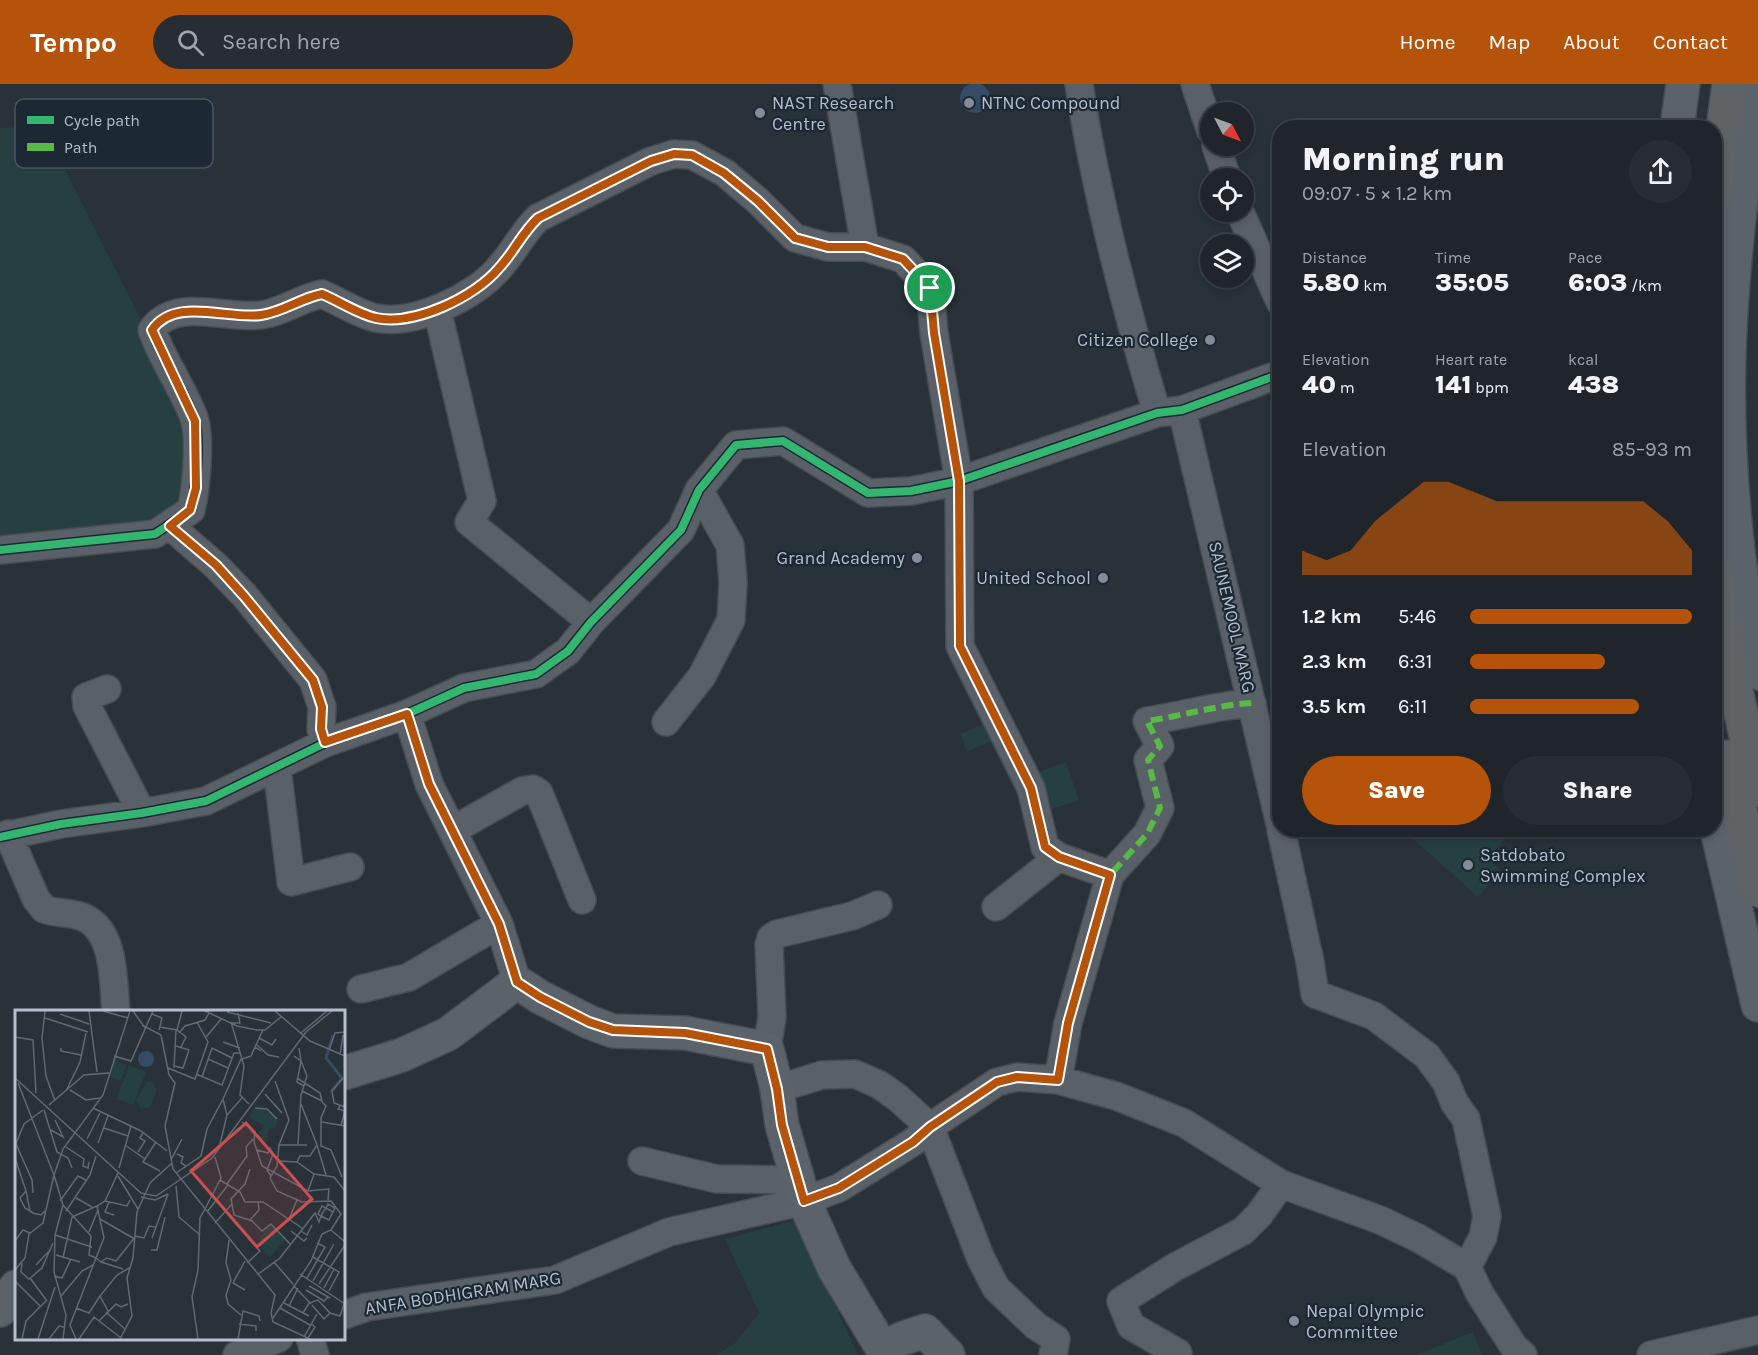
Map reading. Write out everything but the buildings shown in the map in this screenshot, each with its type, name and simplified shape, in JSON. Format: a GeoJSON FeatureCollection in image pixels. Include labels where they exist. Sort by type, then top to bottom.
{"type":"FeatureCollection","features":[{"type":"Feature","properties":{"kind":"highway"},"geometry":{"type":"LineString","coordinates":[[1702,120],[1707,84]]}},
{"type":"Feature","properties":{"kind":"highway"},"geometry":{"type":"LineString","coordinates":[[1722,137],[1729,84]]}},
{"type":"Feature","properties":{"kind":"highway"},"geometry":{"type":"LineString","coordinates":[[1722,615],[1758,790]]}},
{"type":"Feature","properties":{"kind":"highway"},"geometry":{"type":"LineString","coordinates":[[1722,730],[1758,890]]}},
{"type":"Feature","properties":{"kind":"main road"},"geometry":{"type":"LineString","coordinates":[[1678,120],[1683,84]]}},
{"type":"Feature","properties":{"kind":"main road"},"geometry":{"type":"LineString","coordinates":[[1756,84],[1737,242],[1729,386],[1737,520],[1758,673]]}},
{"type":"Feature","properties":{"kind":"main road"},"geometry":{"type":"LineString","coordinates":[[1719,837],[1758,1005]]}},
{"type":"Feature","properties":{"kind":"main road"},"geometry":{"type":"LineString","coordinates":[[345,1073],[402,1055],[448,1034],[517,982],[540,997],[589,1022],[613,1030],[685,1033],[767,1049],[777,1089],[782,1125],[802,1190],[834,1268],[880,1352],[904,1338],[925,1331],[948,1355]]}},
{"type":"Feature","properties":{"kind":"main road"},"geometry":{"type":"LineString","coordinates":[[0,1310],[15,1288]]}},
{"type":"Feature","properties":{"kind":"street"},"geometry":{"type":"LineString","coordinates":[[837,84],[865,247]]}},
{"type":"Feature","properties":{"kind":"street","name":"SAUNEMOOL MARG"},"geometry":{"type":"LineString","coordinates":[[1079,84],[1088,143],[1138,351],[1170,411],[1252,703],[1272,789]]}},
{"type":"Feature","properties":{"kind":"street"},"geometry":{"type":"LineString","coordinates":[[1195,84],[1201,102]]}},
{"type":"Feature","properties":{"kind":"street"},"geometry":{"type":"LineString","coordinates":[[0,550],[155,534],[170,526],[190,510],[196,488],[195,421],[157,344],[152,330],[156,324],[172,315],[208,311],[242,316],[263,315],[322,294],[374,318],[392,321],[413,318],[463,296],[498,270],[526,229],[538,218],[651,161],[674,154],[692,155],[724,173],[758,201],[795,238],[828,247],[865,247],[903,259],[930,288],[934,333],[959,481],[960,646],[1031,788],[1045,847],[1059,857],[1110,875]]}},
{"type":"Feature","properties":{"kind":"street"},"geometry":{"type":"LineString","coordinates":[[1244,222],[1272,284]]}},
{"type":"Feature","properties":{"kind":"street"},"geometry":{"type":"LineString","coordinates":[[437,309],[482,501],[469,522],[591,622]]}},
{"type":"Feature","properties":{"kind":"street"},"geometry":{"type":"LineString","coordinates":[[116,1010],[116,990],[109,951],[98,930],[85,918],[44,909],[36,899],[4,835],[206,801],[277,768],[297,754],[407,714],[464,688],[536,674],[568,651],[591,622],[681,530],[699,490],[736,445],[783,441],[868,493],[911,491],[959,481],[1272,377]]}},
{"type":"Feature","properties":{"kind":"street"},"geometry":{"type":"LineString","coordinates":[[666,722],[702,676],[731,620],[733,582],[730,545],[699,490]]}},
{"type":"Feature","properties":{"kind":"street"},"geometry":{"type":"LineString","coordinates":[[170,526],[216,565],[313,680],[322,707],[321,729],[325,742]]}},
{"type":"Feature","properties":{"kind":"street"},"geometry":{"type":"LineString","coordinates":[[107,689],[86,697],[87,706],[142,813]]}},
{"type":"Feature","properties":{"kind":"street"},"geometry":{"type":"LineString","coordinates":[[1058,1080],[1068,1023],[1110,875],[1147,834],[1160,808],[1148,760],[1160,746],[1147,721],[1197,713],[1226,705],[1252,703]]}},
{"type":"Feature","properties":{"kind":"street"},"geometry":{"type":"LineString","coordinates":[[407,714],[429,784],[499,924],[517,982]]}},
{"type":"Feature","properties":{"kind":"street"},"geometry":{"type":"LineString","coordinates":[[277,768],[291,882],[350,867]]}},
{"type":"Feature","properties":{"kind":"street"},"geometry":{"type":"LineString","coordinates":[[453,830],[522,790],[533,789],[539,794],[582,900]]}},
{"type":"Feature","properties":{"kind":"street"},"geometry":{"type":"LineString","coordinates":[[1283,837],[1311,962],[1315,994],[1374,1016],[1409,1041],[1427,1056],[1446,1082],[1454,1102],[1466,1119],[1487,1216],[1483,1237],[1467,1267],[1486,1303],[1514,1347],[1523,1355]]}},
{"type":"Feature","properties":{"kind":"street"},"geometry":{"type":"LineString","coordinates":[[996,907],[1059,857]]}},
{"type":"Feature","properties":{"kind":"street"},"geometry":{"type":"LineString","coordinates":[[767,1049],[772,1017],[769,945],[771,938],[852,916],[878,905]]}},
{"type":"Feature","properties":{"kind":"street"},"geometry":{"type":"LineString","coordinates":[[361,989],[409,977],[499,924]]}},
{"type":"Feature","properties":{"kind":"street"},"geometry":{"type":"LineString","coordinates":[[777,1089],[822,1075],[855,1074],[880,1085],[930,1127],[981,1259],[996,1288],[1016,1309],[1056,1339],[1053,1355]]}},
{"type":"Feature","properties":{"kind":"street","name":"ANFA BODHIGRAM MARG"},"geometry":{"type":"LineString","coordinates":[[345,1315],[367,1307],[555,1280],[669,1232],[802,1190],[839,1188],[913,1142],[930,1127],[997,1082],[1017,1077],[1058,1080],[1116,1096],[1184,1123],[1281,1184],[1380,1220],[1418,1238],[1467,1267]]}},
{"type":"Feature","properties":{"kind":"street"},"geometry":{"type":"LineString","coordinates":[[642,1161],[717,1179],[802,1190]]}},
{"type":"Feature","properties":{"kind":"street"},"geometry":{"type":"LineString","coordinates":[[1176,1355],[1178,1353],[1131,1326],[1121,1301],[1175,1267],[1243,1231],[1259,1215],[1281,1184]]}},
{"type":"Feature","properties":{"kind":"street"},"geometry":{"type":"LineString","coordinates":[[1651,1355],[1758,1330]]}},
{"type":"Feature","properties":{"kind":"street"},"geometry":{"type":"LineString","coordinates":[[237,1355],[274,1340]]}},
{"type":"Feature","properties":{"kind":"street"},"geometry":{"type":"LineString","coordinates":[[311,1340],[315,1355]]}},
{"type":"Feature","properties":{"kind":"green space"},"geometry":{"type":"Polygon","coordinates":[[[15,127],[15,168],[64,168],[145,328],[193,416],[190,511],[159,547],[0,564],[0,128],[15,127]]]}},
{"type":"Feature","properties":{"kind":"green space"},"geometry":{"type":"Polygon","coordinates":[[[992,720],[1000,737],[967,752],[961,734],[992,720]]]}},
{"type":"Feature","properties":{"kind":"green space"},"geometry":{"type":"Polygon","coordinates":[[[1066,762],[1079,800],[1049,810],[1037,773],[1066,762]]]}},
{"type":"Feature","properties":{"kind":"green space","name":"Satdobato Swimming Complex"},"geometry":{"type":"Polygon","coordinates":[[[1411,837],[1508,837],[1488,858],[1501,871],[1478,897],[1411,837]]]}},
{"type":"Feature","properties":{"kind":"green space"},"geometry":{"type":"Polygon","coordinates":[[[796,1220],[858,1355],[716,1355],[734,1344],[759,1313],[725,1239],[796,1220]]]}},
{"type":"Feature","properties":{"kind":"green space"},"geometry":{"type":"Polygon","coordinates":[[[1473,1332],[1482,1355],[1416,1355],[1473,1332]]]}},
{"type":"Feature","properties":{"kind":"water"},"geometry":{"type":"Polygon","coordinates":[[[975,83],[986,87],[990,98],[986,109],[975,113],[964,109],[960,98],[964,87],[975,83]]]}},
{"type":"Feature","properties":{"kind":"marked path"},"geometry":{"type":"LineString","coordinates":[[1058,1080],[1068,1023],[1110,875],[1147,834],[1160,808],[1148,760],[1160,746],[1147,721],[1252,703]]}},
{"type":"Feature","properties":{"kind":"cycle path"},"geometry":{"type":"LineString","coordinates":[[0,550],[155,534],[191,510],[197,464],[196,427],[194,418],[152,330],[162,320],[174,314],[188,312],[261,315],[322,294],[376,318],[408,318],[425,313],[460,299],[488,279],[538,218],[651,161],[674,154],[692,155],[725,173],[758,201],[795,238],[828,247],[865,247],[903,259],[930,288],[934,333],[959,481],[960,646],[1031,788],[1045,847],[1059,857],[1110,875]]}},
{"type":"Feature","properties":{"kind":"cycle path"},"geometry":{"type":"LineString","coordinates":[[0,837],[61,824],[142,813],[206,801],[325,743],[407,714],[464,688],[536,674],[568,651],[591,622],[681,530],[699,490],[736,445],[783,441],[868,493],[911,491],[959,481],[1157,413],[1182,410],[1272,377]]}},
{"type":"Feature","properties":{"kind":"place","name":"NTNC Compound"},"geometry":{"type":"Point","coordinates":[969,103]}},
{"type":"Feature","properties":{"kind":"place","name":"NAST Research Centre"},"geometry":{"type":"Point","coordinates":[760,113]}},
{"type":"Feature","properties":{"kind":"place","name":"Citizen College"},"geometry":{"type":"Point","coordinates":[1210,340]}},
{"type":"Feature","properties":{"kind":"place","name":"Grand Academy"},"geometry":{"type":"Point","coordinates":[917,558]}},
{"type":"Feature","properties":{"kind":"place","name":"United School"},"geometry":{"type":"Point","coordinates":[1103,578]}},
{"type":"Feature","properties":{"kind":"place","name":"Satdobato Swimming Complex"},"geometry":{"type":"Point","coordinates":[1468,865]}},
{"type":"Feature","properties":{"kind":"place","name":"Nepal Olympic Committee"},"geometry":{"type":"Point","coordinates":[1294,1321]}},
{"type":"Feature","properties":{"kind":"route"},"geometry":{"type":"LineString","coordinates":[[674,154],[692,155],[724,173],[758,201],[795,238],[828,247],[865,247],[903,259],[930,288],[934,333],[959,481],[960,646],[1031,788],[1045,847],[1059,857],[1110,875],[1093,927],[1083,976],[1068,1023],[1058,1080],[1017,1077],[997,1082],[930,1127],[913,1142],[839,1188],[804,1201],[782,1125],[777,1089],[767,1049],[685,1033],[613,1030],[589,1022],[540,997],[517,982],[499,924],[429,784],[407,714],[377,722],[325,742],[321,729],[322,707],[313,680],[216,565],[170,526],[190,510],[196,488],[195,421],[152,330],[156,324],[172,315],[208,311],[242,316],[263,315],[311,296],[322,294],[374,318],[392,321],[413,318],[463,296],[498,270],[526,229],[538,218],[651,161],[674,154]]}}]}
